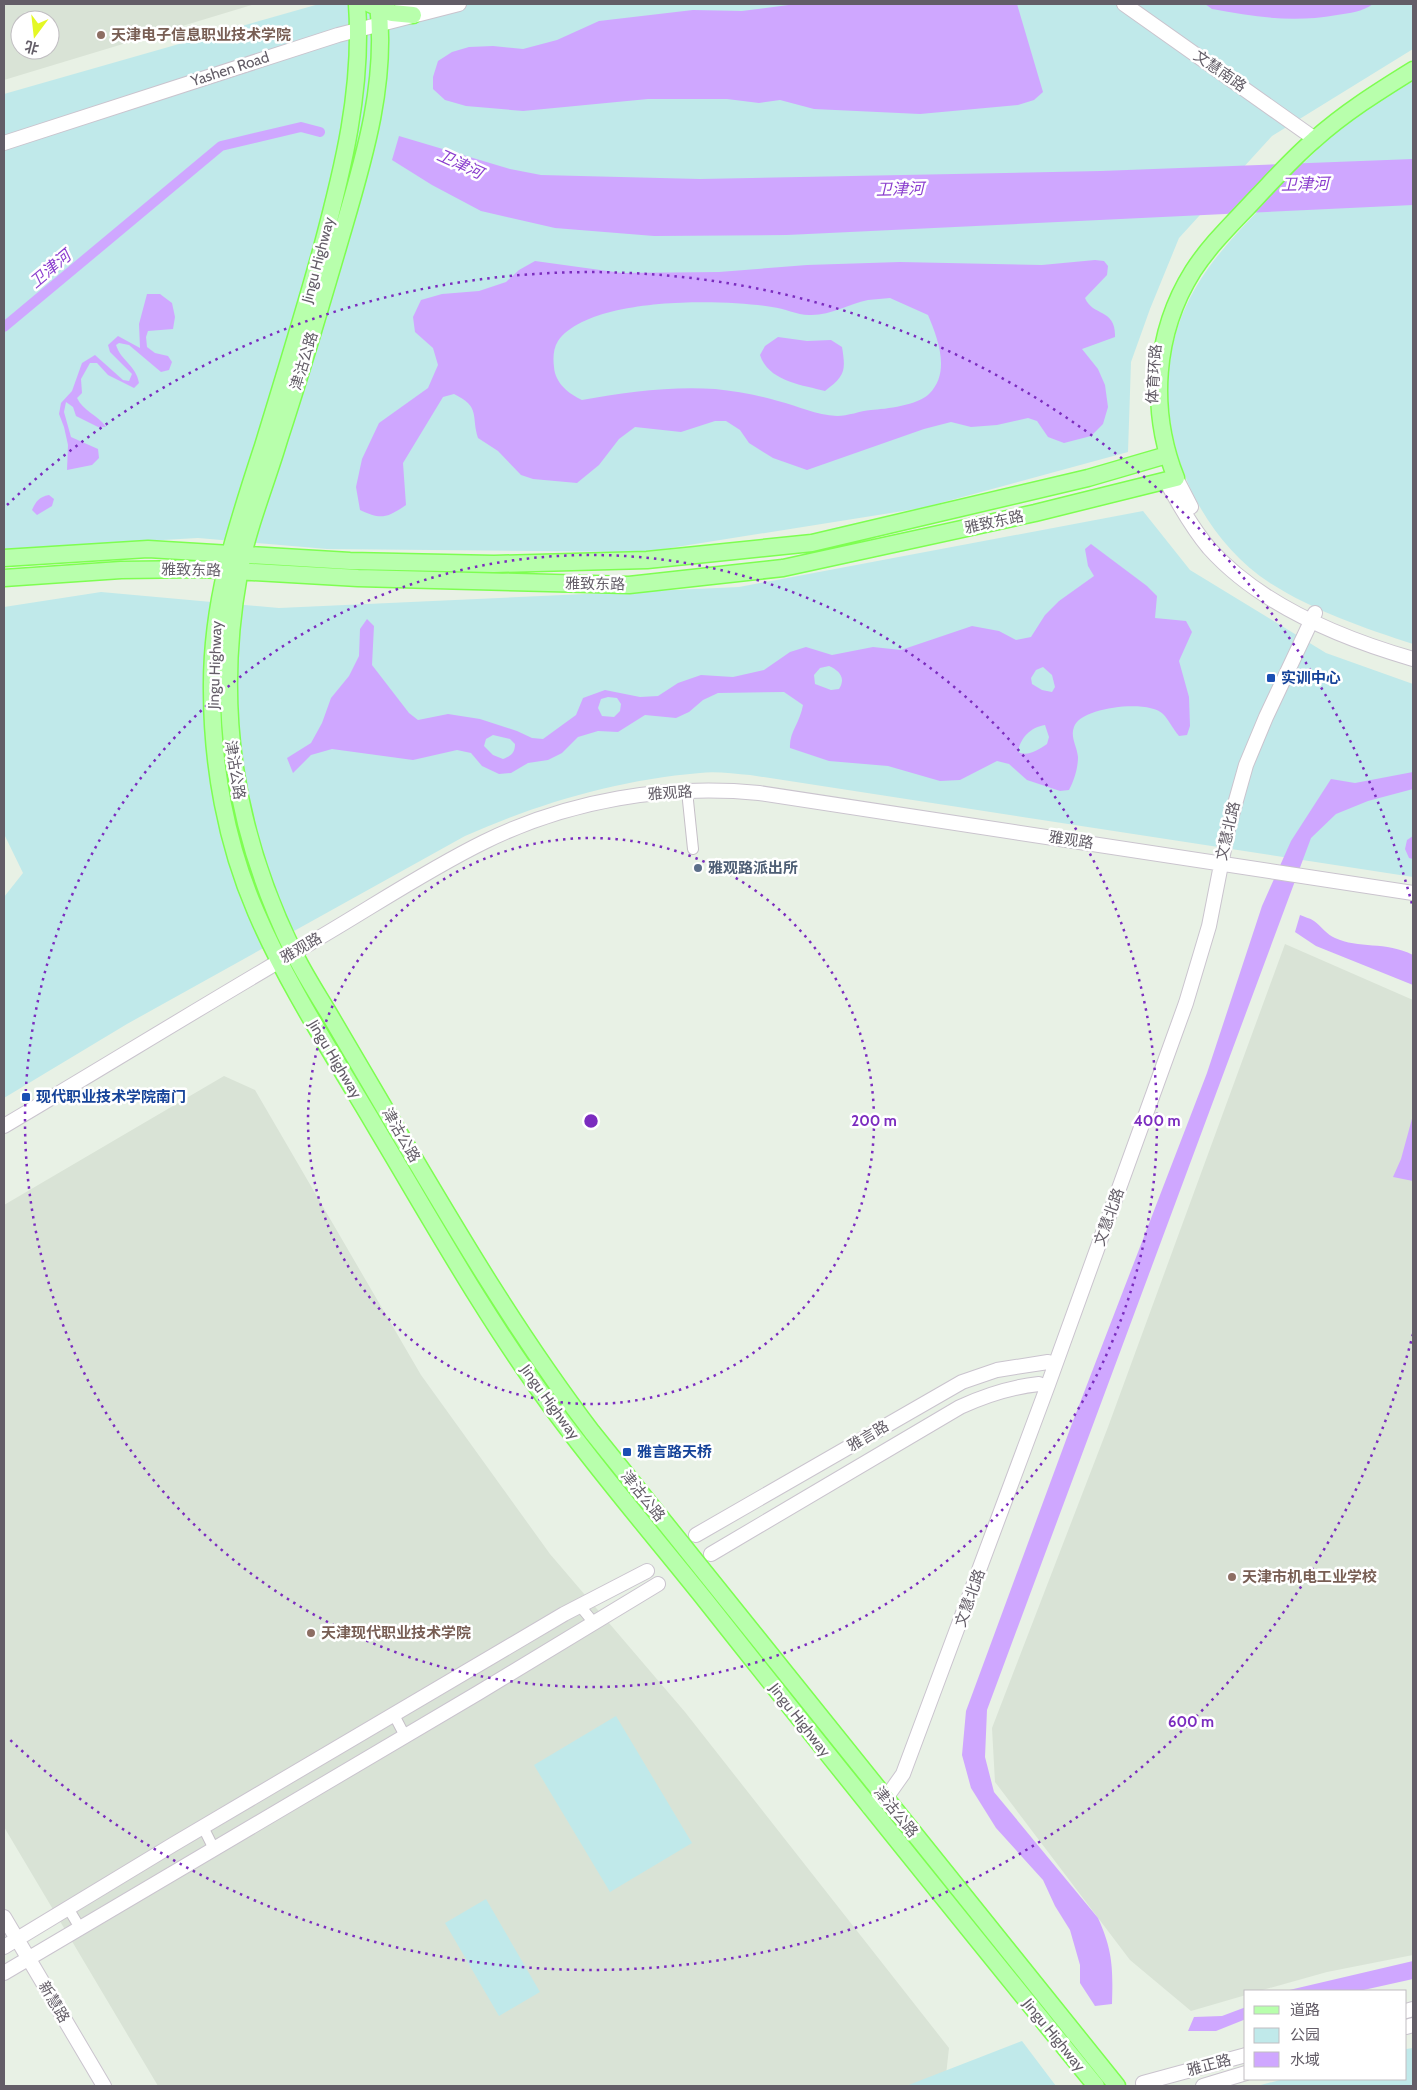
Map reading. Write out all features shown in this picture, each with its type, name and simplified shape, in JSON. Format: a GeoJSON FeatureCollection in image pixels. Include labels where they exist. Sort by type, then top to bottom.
{"type":"FeatureCollection","features":[{"type":"Feature","properties":{"kind":"main road","name":"Jingu Highway"},"geometry":{"type":"LineString","coordinates":[[357,4],[358,25],[354,112],[339,183],[215,631],[212,695],[222,799],[230,836],[244,882],[280,964],[416,1196],[475,1292],[545,1398],[867,1804],[1096,2086]]}},
{"type":"Feature","properties":{"kind":"main road","name":"Yashen Road"},"geometry":{"type":"LineString","coordinates":[[4,143],[358,25],[394,10],[459,4]]}},
{"type":"Feature","properties":{"kind":"main road","name":"文慧南路"},"geometry":{"type":"LineString","coordinates":[[1124,4],[1311,136]]}},
{"type":"Feature","properties":{"kind":"main road","name":"津沽公路"},"geometry":{"type":"LineString","coordinates":[[236,554],[309,347],[366,152],[377,82],[394,10]]}},
{"type":"Feature","properties":{"kind":"main road","name":"Yashen Road"},"geometry":{"type":"LineString","coordinates":[[4,136],[358,25]]}},
{"type":"Feature","properties":{"kind":"main road","name":"体育环路"},"geometry":{"type":"LineString","coordinates":[[1413,59],[1338,108],[1230,218],[1194,270],[1169,321],[1159,366],[1163,456],[1171,479],[1195,529],[1222,561],[1255,589],[1359,641],[1413,659]]}},
{"type":"Feature","properties":{"kind":"main road","name":"体育环路"},"geometry":{"type":"LineString","coordinates":[[1311,136],[1413,70]]}},
{"type":"Feature","properties":{"kind":"main road","name":"雅致东路"},"geometry":{"type":"LineString","coordinates":[[4,558],[148,549],[350,561],[504,563],[647,560],[812,543],[1088,478],[1163,456]]}},
{"type":"Feature","properties":{"kind":"main road","name":"雅致东路"},"geometry":{"type":"LineString","coordinates":[[4,578],[121,570],[629,585],[783,568],[1035,513],[1171,479]]}},
{"type":"Feature","properties":{"kind":"main road","name":"津沽公路"},"geometry":{"type":"LineString","coordinates":[[232,572],[228,684],[230,734],[246,827],[261,876],[295,955],[505,1310],[534,1354],[592,1432],[1114,2085]]}},
{"type":"Feature","properties":{"kind":"main road","name":"体育环路"},"geometry":{"type":"LineString","coordinates":[[1310,615],[1413,651]]}},
{"type":"Feature","properties":{"kind":"main road","name":"文慧北路"},"geometry":{"type":"LineString","coordinates":[[867,1804],[903,1774],[949,1655],[1150,1106],[1195,977],[1209,926],[1224,813],[1240,760],[1310,615]]}},
{"type":"Feature","properties":{"kind":"main road","name":"雅观路"},"geometry":{"type":"LineString","coordinates":[[4,1131],[295,955],[457,863],[504,838],[543,824],[608,806],[687,794],[769,799],[1217,866],[1413,899]]}},
{"type":"Feature","properties":{"kind":"main road","name":"文慧北路"},"geometry":{"type":"LineString","coordinates":[[882,1793],[899,1765],[1048,1362],[1190,967],[1217,866]]}},
{"type":"Feature","properties":{"kind":"main road","name":"雅观路"},"geometry":{"type":"LineString","coordinates":[[1310,881],[1413,893]]}},
{"type":"Feature","properties":{"kind":"main road","name":"雅观路"},"geometry":{"type":"LineString","coordinates":[[4,1126],[280,964]]}},
{"type":"Feature","properties":{"kind":"main road","name":"雅言路"},"geometry":{"type":"LineString","coordinates":[[696,1535],[962,1382],[997,1370],[1048,1362]]}},
{"type":"Feature","properties":{"kind":"main road","name":"雅言路"},"geometry":{"type":"LineString","coordinates":[[711,1554],[960,1407],[1008,1388],[1040,1384]]}},
{"type":"Feature","properties":{"kind":"main road"},"geometry":{"type":"LineString","coordinates":[[9,1941],[580,1606],[648,1571]]}},
{"type":"Feature","properties":{"kind":"main road"},"geometry":{"type":"LineString","coordinates":[[4,1972],[405,1736],[658,1584]]}},
{"type":"Feature","properties":{"kind":"main road","name":"新慧路"},"geometry":{"type":"LineString","coordinates":[[4,1917],[9,1941],[25,1960],[104,2086]]}},
{"type":"Feature","properties":{"kind":"main road","name":"新慧路"},"geometry":{"type":"LineString","coordinates":[[25,1960],[94,2086]]}},
{"type":"Feature","properties":{"kind":"main road","name":"雅正路"},"geometry":{"type":"LineString","coordinates":[[1143,2082],[1244,2056]]}},
{"type":"Feature","properties":{"kind":"main road","name":"雅正路"},"geometry":{"type":"LineString","coordinates":[[1203,2086],[1244,2074]]}},
{"type":"Feature","properties":{"kind":"street"},"geometry":{"type":"LineString","coordinates":[[687,794],[693,849]]}},
{"type":"Feature","properties":{"kind":"street"},"geometry":{"type":"LineString","coordinates":[[580,1606],[594,1623]]}},
{"type":"Feature","properties":{"kind":"street"},"geometry":{"type":"LineString","coordinates":[[394,1714],[405,1736]]}},
{"type":"Feature","properties":{"kind":"street"},"geometry":{"type":"LineString","coordinates":[[203,1827],[214,1849]]}},
{"type":"Feature","properties":{"kind":"street"},"geometry":{"type":"LineString","coordinates":[[68,1908],[80,1928]]}},
{"type":"Feature","properties":{"kind":"shaded area","name":"天津电子信息职业技术学院"},"geometry":{"type":"Polygon","coordinates":[[[4,4],[255,4],[4,80],[4,4]]]}},
{"type":"Feature","properties":{"kind":"shaded area","name":"天津市机电工业学校"},"geometry":{"type":"Polygon","coordinates":[[[1285,944],[1413,1000],[1413,1955],[1327,1972],[1263,1990],[1244,1990],[1244,1996],[1191,2011],[1130,1960],[995,1782],[992,1728],[1108,1427],[1285,944]]]}},
{"type":"Feature","properties":{"kind":"shaded area","name":"天津现代职业技术学院"},"geometry":{"type":"Polygon","coordinates":[[[224,1076],[255,1090],[421,1375],[550,1554],[685,1712],[949,2048],[946,2075],[934,2086],[158,2086],[4,1827],[4,1205],[224,1076]]]}},
{"type":"Feature","properties":{"kind":"green space"},"geometry":{"type":"Polygon","coordinates":[[[319,4],[1413,4],[1413,49],[1272,136],[1179,238],[1131,362],[1128,452],[922,508],[645,552],[327,549],[198,538],[4,549],[4,94],[319,4]]]}},
{"type":"Feature","properties":{"kind":"green space"},"geometry":{"type":"Polygon","coordinates":[[[1413,77],[1413,644],[1358,625],[1304,602],[1270,583],[1240,559],[1214,529],[1193,495],[1179,458],[1170,419],[1168,380],[1174,341],[1187,304],[1203,275],[1223,249],[1300,167],[1333,135],[1364,110],[1413,77]]]}},
{"type":"Feature","properties":{"kind":"green space"},"geometry":{"type":"Polygon","coordinates":[[[1143,511],[1190,570],[1326,653],[1413,684],[1413,877],[750,775],[712,772],[669,776],[609,787],[550,803],[465,836],[127,1024],[4,1098],[4,897],[23,873],[4,834],[4,607],[101,592],[279,608],[739,587],[1143,511]]]}},
{"type":"Feature","properties":{"kind":"green space"},"geometry":{"type":"Polygon","coordinates":[[[616,1716],[692,1843],[610,1892],[534,1765],[616,1716]]]}},
{"type":"Feature","properties":{"kind":"green space"},"geometry":{"type":"Polygon","coordinates":[[[486,1899],[540,1992],[499,2016],[445,1923],[486,1899]]]}},
{"type":"Feature","properties":{"kind":"green space"},"geometry":{"type":"Polygon","coordinates":[[[1022,2041],[1056,2086],[906,2086],[1022,2041]]]}},
{"type":"Feature","properties":{"kind":"green space"},"geometry":{"type":"Polygon","coordinates":[[[1413,2048],[1413,2086],[1257,2086],[1280,2080],[1407,2080],[1407,2049],[1413,2048]]]}},
{"type":"Feature","properties":{"kind":"water"},"geometry":{"type":"Polygon","coordinates":[[[796,4],[1017,4],[1043,92],[1034,100],[1018,105],[920,114],[814,109],[780,100],[759,103],[727,99],[648,99],[523,111],[466,106],[445,100],[433,89],[433,77],[438,61],[452,52],[469,47],[493,46],[523,49],[557,40],[599,21],[693,10],[742,11],[796,4]]]}},
{"type":"Feature","properties":{"kind":"water"},"geometry":{"type":"Polygon","coordinates":[[[1205,4],[1373,4],[1365,9],[1351,13],[1305,19],[1289,19],[1228,12],[1212,9],[1205,4]]]}},
{"type":"Feature","properties":{"kind":"water"},"geometry":{"type":"Polygon","coordinates":[[[399,136],[510,169],[541,175],[700,179],[1101,171],[1413,159],[1413,205],[787,235],[654,236],[555,228],[481,211],[432,185],[392,160],[399,136]]]}},
{"type":"Feature","properties":{"kind":"water"},"geometry":{"type":"Polygon","coordinates":[[[1095,260],[1104,261],[1108,266],[1107,275],[1085,298],[1093,308],[1112,321],[1115,337],[1082,349],[1098,369],[1105,385],[1108,407],[1103,424],[1091,436],[1064,443],[1048,437],[1037,421],[1028,418],[997,425],[971,427],[951,422],[924,429],[807,470],[773,458],[749,443],[740,430],[726,421],[715,421],[681,432],[635,427],[619,439],[599,465],[577,483],[533,479],[521,475],[498,451],[478,438],[472,408],[454,394],[443,397],[403,463],[406,505],[394,513],[384,516],[373,515],[360,510],[356,487],[362,459],[379,423],[428,388],[438,365],[433,348],[415,332],[413,317],[421,300],[442,294],[479,291],[506,282],[519,270],[535,261],[622,273],[719,272],[807,265],[900,262],[1042,265],[1095,260]],[[890,298],[868,300],[817,315],[804,315],[750,304],[691,302],[627,308],[598,316],[574,326],[556,344],[554,367],[560,383],[572,395],[582,400],[648,390],[699,388],[739,392],[822,414],[845,415],[901,406],[924,398],[929,394],[940,376],[941,366],[939,345],[928,315],[890,298]]]}},
{"type":"Feature","properties":{"kind":"water"},"geometry":{"type":"Polygon","coordinates":[[[147,294],[160,294],[172,303],[175,317],[173,329],[148,331],[146,337],[147,347],[155,353],[168,356],[172,362],[169,370],[161,372],[129,345],[119,343],[116,345],[118,350],[132,367],[139,383],[134,388],[108,375],[97,363],[90,363],[81,379],[82,393],[77,398],[106,427],[98,427],[76,416],[73,407],[66,402],[64,412],[71,437],[98,449],[99,458],[92,465],[67,470],[68,445],[59,414],[61,403],[72,391],[82,363],[95,355],[123,380],[129,381],[132,374],[110,352],[108,345],[118,336],[140,348],[139,324],[147,294]]]}},
{"type":"Feature","properties":{"kind":"water"},"geometry":{"type":"Polygon","coordinates":[[[778,337],[807,341],[831,340],[842,347],[844,368],[840,377],[825,391],[796,384],[770,371],[760,355],[765,346],[778,337]]]}},
{"type":"Feature","properties":{"kind":"water"},"geometry":{"type":"Polygon","coordinates":[[[49,495],[54,499],[52,506],[37,515],[32,510],[35,504],[40,498],[49,495]]]}},
{"type":"Feature","properties":{"kind":"water"},"geometry":{"type":"Polygon","coordinates":[[[1091,544],[1147,586],[1157,596],[1155,618],[1186,621],[1192,632],[1179,661],[1189,697],[1190,726],[1187,735],[1179,736],[1163,714],[1155,709],[1144,707],[1116,707],[1088,714],[1079,720],[1073,731],[1078,761],[1073,783],[1069,790],[1060,791],[1027,780],[1009,764],[997,761],[960,780],[940,781],[888,766],[829,761],[790,748],[791,737],[803,705],[784,692],[718,693],[703,700],[689,712],[676,718],[645,715],[618,732],[598,731],[578,737],[562,753],[548,760],[528,763],[511,773],[499,774],[482,766],[471,753],[457,750],[413,760],[332,749],[311,755],[293,773],[287,758],[311,743],[322,723],[331,698],[349,676],[359,656],[360,629],[367,619],[374,626],[372,665],[409,713],[418,720],[448,714],[480,719],[532,738],[543,739],[576,715],[583,698],[605,690],[640,697],[658,696],[678,683],[701,675],[733,677],[764,670],[790,652],[806,647],[832,655],[873,647],[901,650],[972,626],[999,631],[1016,640],[1031,637],[1045,615],[1059,601],[1094,576],[1088,566],[1085,549],[1091,544]],[[829,666],[820,668],[814,675],[815,684],[831,690],[839,689],[842,681],[841,675],[829,666]],[[1043,667],[1036,670],[1031,678],[1032,684],[1042,690],[1052,692],[1055,687],[1052,675],[1043,667]],[[608,697],[601,699],[598,708],[602,716],[614,717],[620,711],[621,704],[617,698],[608,697]],[[1045,725],[1035,728],[1021,742],[1018,752],[1029,753],[1047,744],[1049,737],[1045,725]],[[493,735],[486,739],[484,746],[493,755],[503,759],[512,754],[515,744],[510,739],[493,735]]]}},
{"type":"Feature","properties":{"kind":"water"},"geometry":{"type":"Polygon","coordinates":[[[1413,772],[1413,789],[1368,801],[1336,814],[1311,838],[987,1710],[985,1757],[994,1792],[1098,1918],[1107,1940],[1111,1960],[1112,2004],[1095,2006],[1080,1983],[1080,1965],[1070,1930],[1055,1906],[1043,1880],[996,1828],[971,1788],[962,1755],[966,1711],[1073,1421],[1207,1073],[1262,906],[1291,841],[1331,779],[1355,783],[1413,772]]]}},
{"type":"Feature","properties":{"kind":"water"},"geometry":{"type":"Polygon","coordinates":[[[1413,836],[1413,859],[1409,858],[1405,849],[1407,840],[1413,836]]]}},
{"type":"Feature","properties":{"kind":"water"},"geometry":{"type":"Polygon","coordinates":[[[1300,915],[1317,923],[1329,935],[1335,938],[1353,943],[1393,948],[1413,955],[1413,985],[1316,946],[1295,932],[1300,915]]]}},
{"type":"Feature","properties":{"kind":"water"},"geometry":{"type":"Polygon","coordinates":[[[1413,1115],[1413,1181],[1393,1177],[1401,1159],[1413,1115]]]}},
{"type":"Feature","properties":{"kind":"water"},"geometry":{"type":"Polygon","coordinates":[[[1413,1961],[1413,1979],[1364,1990],[1289,1990],[1413,1961]]]}},
{"type":"Feature","properties":{"kind":"water"},"geometry":{"type":"Polygon","coordinates":[[[1244,2008],[1244,2020],[1216,2031],[1188,2031],[1194,2017],[1222,2016],[1244,2008]]]}},
{"type":"Feature","properties":{"kind":"waterway","name":"卫津河"},"geometry":{"type":"LineString","coordinates":[[4,327],[221,146],[301,127],[320,132]]}},
{"type":"Feature","properties":{"kind":"place","name":"天津电子信息职业技术学院"},"geometry":{"type":"Point","coordinates":[101,35]}},
{"type":"Feature","properties":{"kind":"place","name":"实训中心"},"geometry":{"type":"Point","coordinates":[1271,678]}},
{"type":"Feature","properties":{"kind":"place","name":"雅观路派出所"},"geometry":{"type":"Point","coordinates":[698,868]}},
{"type":"Feature","properties":{"kind":"place","name":"现代职业技术学院南门"},"geometry":{"type":"Point","coordinates":[26,1097]}},
{"type":"Feature","properties":{"kind":"place","name":"雅言路天桥"},"geometry":{"type":"Point","coordinates":[627,1452]}},
{"type":"Feature","properties":{"kind":"place","name":"天津市机电工业学校"},"geometry":{"type":"Point","coordinates":[1232,1577]}},
{"type":"Feature","properties":{"kind":"place","name":"天津现代职业技术学院"},"geometry":{"type":"Point","coordinates":[311,1633]}}]}
